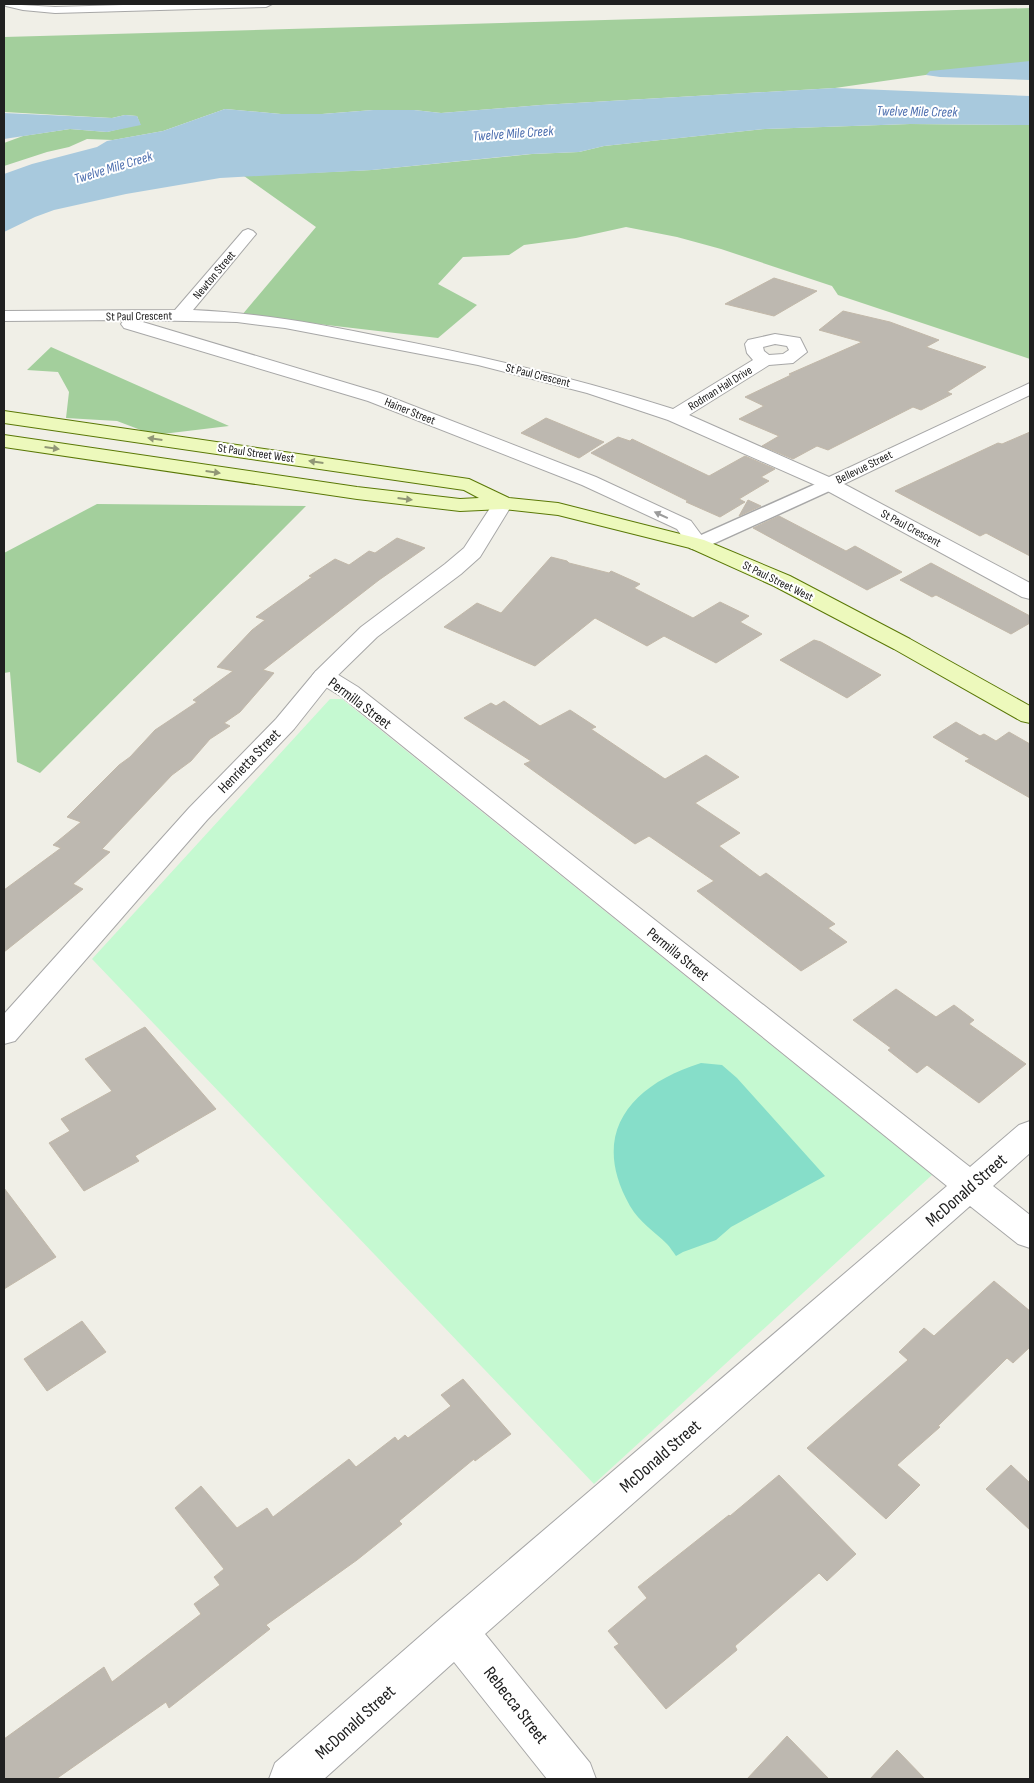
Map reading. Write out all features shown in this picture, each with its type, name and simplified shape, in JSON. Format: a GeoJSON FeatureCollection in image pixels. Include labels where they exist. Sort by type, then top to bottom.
{"type":"FeatureCollection","features":[{"type":"Feature","properties":{"kind":"main road","name":"St Paul Street West"},"geometry":{"type":"LineString","coordinates":[[4,418],[469,485],[504,503]]}},
{"type":"Feature","properties":{"kind":"main road","name":"St Paul Street West"},"geometry":{"type":"LineString","coordinates":[[4,441],[356,493],[460,505],[504,503],[558,509],[697,544],[782,581],[902,644],[1030,716]]}},
{"type":"Feature","properties":{"kind":"street"},"geometry":{"type":"LineString","coordinates":[[10,4],[55,10],[266,4]]}},
{"type":"Feature","properties":{"kind":"street","name":"Newton Street"},"geometry":{"type":"LineString","coordinates":[[180,315],[248,234]]}},
{"type":"Feature","properties":{"kind":"street","name":"St Paul Crescent"},"geometry":{"type":"LineString","coordinates":[[4,316],[180,315],[237,317],[285,323],[479,360],[593,388],[675,416],[829,484],[1030,592]]}},
{"type":"Feature","properties":{"kind":"street","name":"Hainer Street"},"geometry":{"type":"LineString","coordinates":[[105,316],[374,396],[588,481],[684,525],[697,544]]}},
{"type":"Feature","properties":{"kind":"street","name":"Rodman Hall Drive"},"geometry":{"type":"LineString","coordinates":[[675,416],[765,360]]}},
{"type":"Feature","properties":{"kind":"street","name":"Bellevue Street"},"geometry":{"type":"LineString","coordinates":[[697,544],[829,484],[1030,388]]}},
{"type":"Feature","properties":{"kind":"street","name":"Henrietta Street"},"geometry":{"type":"LineString","coordinates":[[4,1033],[198,814],[285,724],[324,676],[369,632],[472,552],[504,503]]}},
{"type":"Feature","properties":{"kind":"street","name":"Permilla Street"},"geometry":{"type":"LineString","coordinates":[[324,676],[358,698],[1030,1234]]}},
{"type":"Feature","properties":{"kind":"street","name":"McDonald Street"},"geometry":{"type":"LineString","coordinates":[[291,1779],[457,1632],[1030,1134]]}},
{"type":"Feature","properties":{"kind":"street","name":"Rebecca Street"},"geometry":{"type":"LineString","coordinates":[[457,1632],[574,1779]]}},
{"type":"Feature","properties":{"kind":"green space"},"geometry":{"type":"Polygon","coordinates":[[[1030,8],[1030,63],[981,67],[835,88],[541,105],[441,113],[414,110],[373,110],[322,114],[281,114],[225,109],[163,131],[113,140],[87,139],[69,147],[4,166],[4,143],[23,136],[70,129],[107,132],[140,124],[137,116],[125,115],[112,118],[4,112],[4,37],[1030,8]]]}},
{"type":"Feature","properties":{"kind":"green space"},"geometry":{"type":"Polygon","coordinates":[[[910,124],[1030,125],[1030,359],[838,295],[832,286],[721,249],[677,237],[626,227],[576,238],[524,245],[509,255],[463,257],[438,284],[477,305],[438,338],[242,315],[316,227],[244,176],[372,170],[532,154],[579,152],[604,146],[765,129],[910,124]]]}},
{"type":"Feature","properties":{"kind":"green space"},"geometry":{"type":"Polygon","coordinates":[[[51,347],[229,426],[154,435],[117,421],[66,418],[69,392],[58,372],[27,370],[51,347]]]}},
{"type":"Feature","properties":{"kind":"green space"},"geometry":{"type":"Polygon","coordinates":[[[97,504],[306,506],[40,773],[17,762],[10,672],[4,673],[4,553],[97,504]]]}},
{"type":"Feature","properties":{"kind":"green space"},"geometry":{"type":"Polygon","coordinates":[[[330,699],[342,699],[932,1175],[594,1484],[92,959],[330,699]]]}},
{"type":"Feature","properties":{"kind":"green space"},"geometry":{"type":"Polygon","coordinates":[[[701,1063],[722,1065],[737,1078],[825,1176],[731,1227],[716,1240],[676,1256],[667,1244],[638,1217],[630,1206],[618,1180],[614,1156],[616,1135],[624,1116],[637,1099],[654,1084],[701,1063]]]}},
{"type":"Feature","properties":{"kind":"water"},"geometry":{"type":"Polygon","coordinates":[[[1030,61],[1030,80],[926,75],[930,71],[1030,61]]]}},
{"type":"Feature","properties":{"kind":"water","name":"Twelve Mile Creek"},"geometry":{"type":"Polygon","coordinates":[[[835,88],[1030,96],[1030,125],[910,124],[765,129],[604,146],[579,152],[531,154],[372,170],[220,178],[126,194],[54,210],[4,232],[4,174],[32,164],[97,147],[107,141],[163,131],[225,109],[281,114],[322,114],[373,110],[414,110],[441,113],[541,105],[835,88]]]}},
{"type":"Feature","properties":{"kind":"water"},"geometry":{"type":"Polygon","coordinates":[[[4,113],[112,118],[125,115],[137,116],[141,125],[107,132],[70,129],[4,139],[4,113]]]}},
{"type":"Feature","properties":{"kind":"building"},"geometry":{"type":"Polygon","coordinates":[[[774,278],[817,291],[774,316],[725,304],[774,278]]]}},
{"type":"Feature","properties":{"kind":"building"},"geometry":{"type":"Polygon","coordinates":[[[843,311],[890,322],[939,340],[926,347],[986,367],[947,392],[952,394],[921,410],[913,407],[828,450],[817,446],[793,459],[762,446],[779,436],[739,419],[764,406],[745,397],[791,375],[789,374],[862,342],[819,330],[843,311]]]}},
{"type":"Feature","properties":{"kind":"building"},"geometry":{"type":"Polygon","coordinates":[[[546,418],[604,442],[579,458],[521,433],[546,418]]]}},
{"type":"Feature","properties":{"kind":"building"},"geometry":{"type":"Polygon","coordinates":[[[1030,432],[1030,556],[986,533],[980,536],[895,491],[998,443],[1002,444],[1030,432]]]}},
{"type":"Feature","properties":{"kind":"building"},"geometry":{"type":"Polygon","coordinates":[[[618,437],[630,441],[632,439],[709,476],[745,456],[775,469],[761,477],[769,481],[739,499],[745,502],[720,517],[686,502],[688,501],[591,453],[618,437]]]}},
{"type":"Feature","properties":{"kind":"building"},"geometry":{"type":"Polygon","coordinates":[[[748,500],[761,506],[739,516],[748,500]]]}},
{"type":"Feature","properties":{"kind":"building"},"geometry":{"type":"Polygon","coordinates":[[[779,516],[846,551],[855,546],[902,572],[867,590],[753,528],[779,516]]]}},
{"type":"Feature","properties":{"kind":"building"},"geometry":{"type":"Polygon","coordinates":[[[397,538],[425,548],[379,580],[263,670],[274,673],[240,712],[224,723],[230,726],[210,739],[191,761],[172,775],[102,849],[110,852],[73,884],[83,889],[4,952],[4,890],[61,848],[53,845],[81,822],[67,817],[119,765],[130,757],[155,730],[197,702],[193,700],[233,671],[217,667],[252,630],[265,620],[256,617],[312,577],[309,576],[335,559],[349,565],[369,551],[375,553],[397,538]]]}},
{"type":"Feature","properties":{"kind":"building"},"geometry":{"type":"Polygon","coordinates":[[[551,557],[609,573],[611,571],[640,584],[634,588],[693,618],[720,602],[749,616],[740,622],[762,634],[716,663],[664,636],[647,646],[595,618],[535,666],[444,627],[477,603],[501,613],[551,557]]]}},
{"type":"Feature","properties":{"kind":"building"},"geometry":{"type":"Polygon","coordinates":[[[931,563],[1030,616],[1030,623],[1011,634],[936,595],[932,597],[900,580],[931,563]]]}},
{"type":"Feature","properties":{"kind":"building"},"geometry":{"type":"Polygon","coordinates":[[[814,640],[881,675],[847,698],[780,660],[814,640]]]}},
{"type":"Feature","properties":{"kind":"building"},"geometry":{"type":"Polygon","coordinates":[[[504,701],[540,726],[570,710],[596,727],[591,729],[665,779],[706,755],[739,777],[695,803],[740,833],[719,846],[760,877],[766,873],[835,924],[828,928],[847,942],[801,971],[697,891],[714,881],[649,836],[635,844],[524,764],[531,761],[464,718],[491,703],[496,706],[504,701]]]}},
{"type":"Feature","properties":{"kind":"building"},"geometry":{"type":"Polygon","coordinates":[[[956,722],[980,736],[984,734],[996,741],[1009,732],[1030,744],[1030,798],[965,761],[970,759],[933,737],[956,722]]]}},
{"type":"Feature","properties":{"kind":"building"},"geometry":{"type":"Polygon","coordinates":[[[896,989],[936,1017],[954,1005],[974,1020],[969,1024],[1026,1064],[979,1103],[927,1065],[917,1073],[888,1050],[891,1048],[853,1020],[896,989]]]}},
{"type":"Feature","properties":{"kind":"building"},"geometry":{"type":"Polygon","coordinates":[[[145,1027],[216,1109],[135,1156],[139,1161],[84,1191],[49,1143],[70,1131],[61,1119],[112,1091],[85,1059],[145,1027]]]}},
{"type":"Feature","properties":{"kind":"building"},"geometry":{"type":"Polygon","coordinates":[[[4,1188],[56,1257],[4,1289],[4,1188]]]}},
{"type":"Feature","properties":{"kind":"building"},"geometry":{"type":"Polygon","coordinates":[[[994,1281],[1030,1311],[1030,1347],[1013,1363],[1007,1358],[938,1426],[940,1427],[897,1465],[920,1485],[886,1519],[807,1448],[908,1360],[899,1352],[924,1328],[934,1336],[994,1281]]]}},
{"type":"Feature","properties":{"kind":"building"},"geometry":{"type":"Polygon","coordinates":[[[82,1321],[106,1352],[47,1391],[24,1359],[82,1321]]]}},
{"type":"Feature","properties":{"kind":"building"},"geometry":{"type":"Polygon","coordinates":[[[463,1379],[511,1434],[475,1461],[474,1459],[399,1521],[402,1524],[357,1560],[266,1625],[270,1629],[169,1708],[166,1702],[56,1779],[4,1779],[4,1739],[104,1667],[112,1682],[201,1614],[194,1604],[220,1585],[214,1577],[224,1569],[175,1508],[201,1486],[237,1528],[267,1508],[273,1517],[349,1459],[356,1467],[395,1437],[398,1441],[405,1435],[408,1438],[451,1406],[441,1395],[463,1379]]]}},
{"type":"Feature","properties":{"kind":"building"},"geometry":{"type":"Polygon","coordinates":[[[1011,1465],[1030,1483],[1030,1530],[986,1489],[1011,1465]]]}},
{"type":"Feature","properties":{"kind":"building"},"geometry":{"type":"Polygon","coordinates":[[[779,1475],[856,1554],[827,1581],[819,1573],[735,1646],[737,1650],[666,1709],[614,1647],[619,1644],[608,1631],[647,1598],[638,1587],[730,1516],[779,1475]]]}},
{"type":"Feature","properties":{"kind":"building"},"geometry":{"type":"Polygon","coordinates":[[[787,1736],[829,1779],[747,1779],[787,1736]]]}},
{"type":"Feature","properties":{"kind":"building"},"geometry":{"type":"Polygon","coordinates":[[[897,1750],[925,1779],[870,1779],[897,1750]]]}}]}
